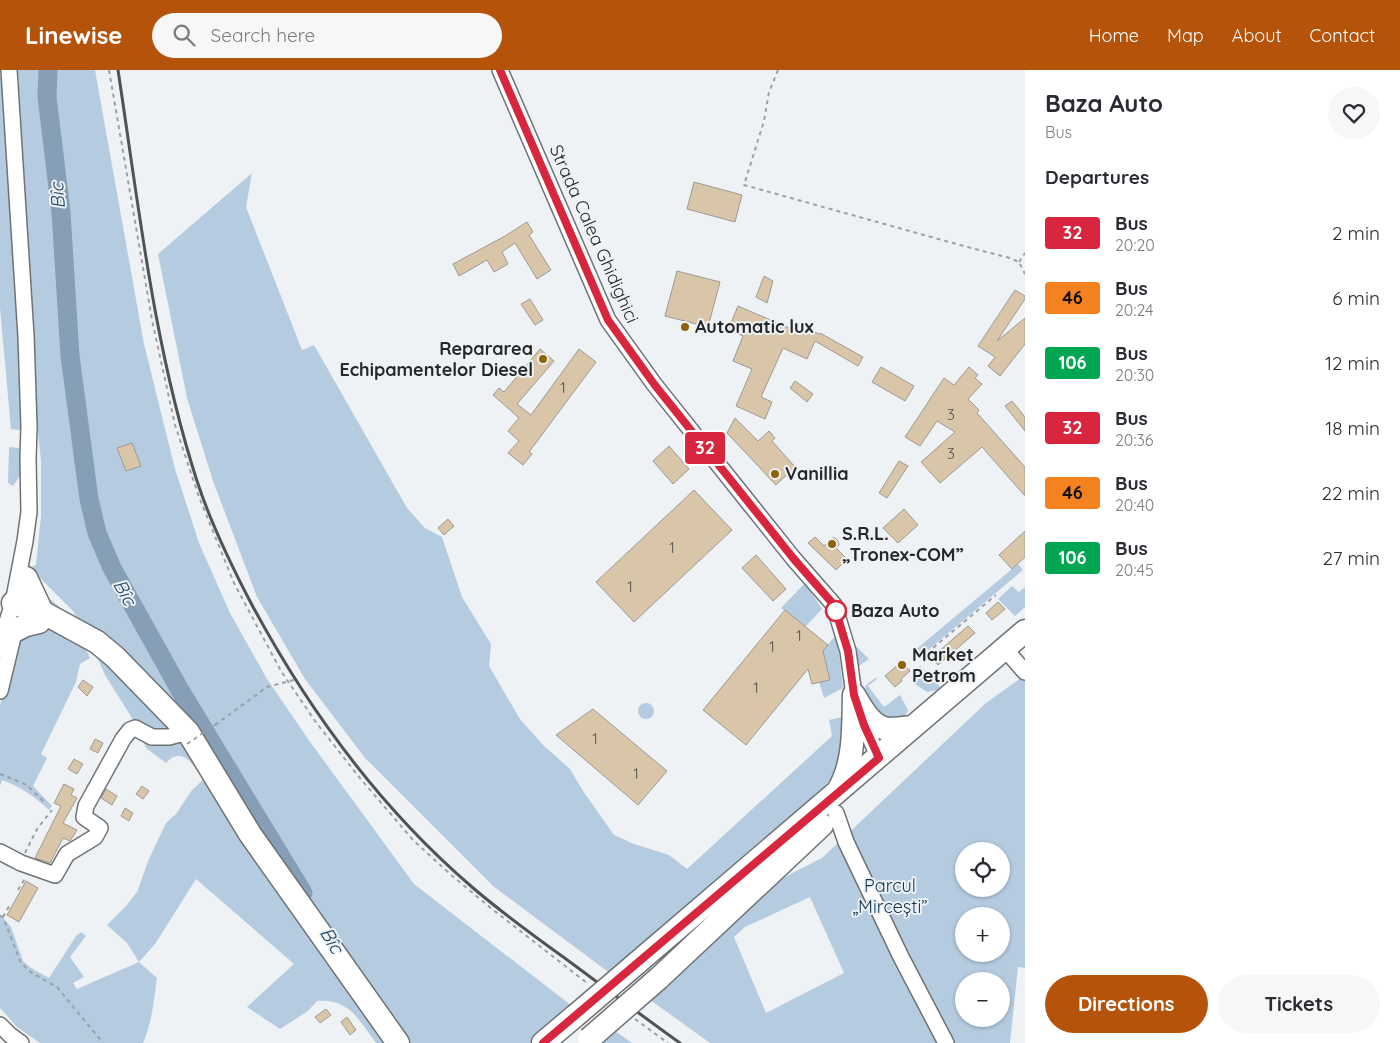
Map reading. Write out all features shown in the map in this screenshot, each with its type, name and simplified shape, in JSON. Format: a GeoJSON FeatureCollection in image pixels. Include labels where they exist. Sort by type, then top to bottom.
{"type":"FeatureCollection","features":[{"type":"Feature","properties":{"kind":"highway"},"geometry":{"type":"LineString","coordinates":[[26,578],[23,615],[92,639],[115,657],[187,738],[250,834],[398,1043]]}},
{"type":"Feature","properties":{"kind":"highway"},"geometry":{"type":"LineString","coordinates":[[587,1041],[659,978],[804,841],[837,802],[879,758],[1025,631]]}},
{"type":"Feature","properties":{"kind":"highway"},"geometry":{"type":"LineString","coordinates":[[854,695],[867,715],[877,725],[887,729],[912,728]]}},
{"type":"Feature","properties":{"kind":"highway"},"geometry":{"type":"LineString","coordinates":[[544,1043],[637,963],[837,802],[851,758],[854,695]]}},
{"type":"Feature","properties":{"kind":"street"},"geometry":{"type":"LineString","coordinates":[[0,692],[23,615],[25,541],[29,512],[26,336],[9,70]]}},
{"type":"Feature","properties":{"kind":"street","name":"Strada Calea Ghidighici"},"geometry":{"type":"LineString","coordinates":[[500,70],[608,320],[654,384],[793,558],[834,605],[848,651],[854,695],[864,725],[879,758]]}},
{"type":"Feature","properties":{"kind":"street"},"geometry":{"type":"LineString","coordinates":[[26,578],[37,515],[36,458],[29,427]]}},
{"type":"Feature","properties":{"kind":"street"},"geometry":{"type":"LineString","coordinates":[[0,650],[23,615]]}},
{"type":"Feature","properties":{"kind":"street"},"geometry":{"type":"LineString","coordinates":[[1005,648],[1025,672]]}},
{"type":"Feature","properties":{"kind":"street"},"geometry":{"type":"LineString","coordinates":[[0,852],[21,863],[55,875],[67,854],[95,838],[100,828],[84,817],[86,806],[123,739],[130,730],[135,728],[152,737],[187,738]]}},
{"type":"Feature","properties":{"kind":"street"},"geometry":{"type":"LineString","coordinates":[[837,802],[846,842],[901,957],[946,1043]]}},
{"type":"Feature","properties":{"kind":"street"},"geometry":{"type":"LineString","coordinates":[[0,1025],[21,1043]]}},
{"type":"Feature","properties":{"kind":"path"},"geometry":{"type":"LineString","coordinates":[[109,70],[150,310],[175,425],[199,497],[234,583],[282,670],[315,721],[358,777],[413,840],[478,898],[589,984]]}},
{"type":"Feature","properties":{"kind":"path"},"geometry":{"type":"LineString","coordinates":[[778,70],[769,92],[764,121],[744,184],[1010,258],[1019,262],[1025,274]]}},
{"type":"Feature","properties":{"kind":"path"},"geometry":{"type":"LineString","coordinates":[[1019,262],[1025,253]]}},
{"type":"Feature","properties":{"kind":"path"},"geometry":{"type":"LineString","coordinates":[[921,658],[996,595]]}},
{"type":"Feature","properties":{"kind":"path"},"geometry":{"type":"LineString","coordinates":[[187,738],[215,725],[268,688],[294,680]]}},
{"type":"Feature","properties":{"kind":"path"},"geometry":{"type":"LineString","coordinates":[[0,774],[26,785],[46,804]]}},
{"type":"Feature","properties":{"kind":"path"},"geometry":{"type":"LineString","coordinates":[[21,863],[37,829],[52,810]]}},
{"type":"Feature","properties":{"kind":"path"},"geometry":{"type":"LineString","coordinates":[[10,902],[1,916],[11,935],[16,954],[21,963],[32,973],[57,987],[102,1043]]}},
{"type":"Feature","properties":{"kind":"path"},"geometry":{"type":"LineString","coordinates":[[633,1017],[668,1043]]}},
{"type":"Feature","properties":{"kind":"green space"},"geometry":{"type":"Polygon","coordinates":[[[0,70],[7,133],[22,425],[20,430],[11,429],[0,308],[0,70]]]}},
{"type":"Feature","properties":{"kind":"green space"},"geometry":{"type":"Polygon","coordinates":[[[18,70],[95,70],[144,344],[175,469],[199,543],[230,613],[267,679],[308,739],[414,884],[572,1006],[530,1043],[376,1043],[352,1012],[338,1003],[328,1001],[317,1001],[308,1011],[280,1029],[247,1007],[294,964],[196,879],[155,944],[139,962],[127,943],[107,925],[137,892],[149,859],[166,823],[176,814],[192,790],[204,779],[187,759],[177,756],[166,763],[146,748],[137,726],[105,675],[89,639],[73,611],[35,573],[33,566],[36,565],[41,516],[41,461],[36,413],[18,70]]]}},
{"type":"Feature","properties":{"kind":"green space"},"geometry":{"type":"Polygon","coordinates":[[[252,173],[246,207],[302,350],[314,345],[407,508],[425,528],[442,537],[462,597],[491,644],[489,666],[520,719],[543,745],[570,769],[614,835],[634,844],[669,855],[687,869],[832,736],[829,720],[842,717],[839,759],[834,774],[827,784],[611,974],[493,886],[365,758],[305,679],[257,597],[213,481],[187,398],[158,254],[252,173]]]}},
{"type":"Feature","properties":{"kind":"green space"},"geometry":{"type":"Polygon","coordinates":[[[9,447],[19,448],[22,459],[21,472],[13,486],[8,483],[9,447]]]}},
{"type":"Feature","properties":{"kind":"green space"},"geometry":{"type":"Polygon","coordinates":[[[1018,564],[1023,570],[920,657],[914,651],[1018,564]]]}},
{"type":"Feature","properties":{"kind":"green space"},"geometry":{"type":"Polygon","coordinates":[[[805,583],[822,609],[805,627],[781,608],[805,583]]]}},
{"type":"Feature","properties":{"kind":"green space"},"geometry":{"type":"Polygon","coordinates":[[[1012,586],[1019,592],[1025,587],[1025,607],[1015,616],[998,599],[1012,586]]]}},
{"type":"Feature","properties":{"kind":"green space"},"geometry":{"type":"Polygon","coordinates":[[[44,595],[66,615],[77,631],[90,658],[80,664],[76,682],[41,754],[47,758],[33,786],[52,806],[49,810],[33,796],[15,786],[2,780],[0,786],[0,706],[23,604],[44,595]]]}},
{"type":"Feature","properties":{"kind":"green space"},"geometry":{"type":"Polygon","coordinates":[[[837,634],[843,688],[824,698],[813,662],[837,634]]]}},
{"type":"Feature","properties":{"kind":"green space"},"geometry":{"type":"Polygon","coordinates":[[[856,646],[869,659],[859,666],[856,646]]]}},
{"type":"Feature","properties":{"kind":"green space"},"geometry":{"type":"Polygon","coordinates":[[[920,666],[940,687],[937,690],[927,692],[915,684],[912,673],[920,666]]]}},
{"type":"Feature","properties":{"kind":"green space","name":"Parcul „Mircești”"},"geometry":{"type":"Polygon","coordinates":[[[1025,675],[1025,968],[1018,967],[1010,1043],[710,1043],[646,997],[761,889],[822,858],[986,703],[1025,675]],[[810,897],[745,927],[734,937],[766,1013],[844,973],[810,897]]]}},
{"type":"Feature","properties":{"kind":"green space"},"geometry":{"type":"Polygon","coordinates":[[[875,678],[878,678],[868,686],[884,707],[900,695],[908,710],[905,717],[884,722],[863,695],[866,685],[875,678]]]}},
{"type":"Feature","properties":{"kind":"green space"},"geometry":{"type":"Polygon","coordinates":[[[646,703],[654,711],[646,719],[638,711],[646,703]]]}},
{"type":"Feature","properties":{"kind":"green space"},"geometry":{"type":"Polygon","coordinates":[[[0,914],[11,927],[23,961],[49,978],[76,936],[81,932],[86,936],[70,957],[84,977],[73,983],[77,989],[139,962],[157,978],[151,1019],[143,1043],[40,1043],[17,1027],[0,1008],[0,914]]]}},
{"type":"Feature","properties":{"kind":"green space"},"geometry":{"type":"Polygon","coordinates":[[[615,1031],[632,1043],[601,1043],[615,1031]]]}},
{"type":"Feature","properties":{"kind":"building"},"geometry":{"type":"Polygon","coordinates":[[[694,182],[742,195],[735,222],[687,209],[694,182]]]}},
{"type":"Feature","properties":{"kind":"building"},"geometry":{"type":"Polygon","coordinates":[[[527,222],[533,232],[529,235],[551,270],[537,279],[515,243],[502,252],[508,264],[494,272],[487,260],[459,276],[453,264],[527,222]]]}},
{"type":"Feature","properties":{"kind":"building"},"geometry":{"type":"Polygon","coordinates":[[[677,271],[720,282],[708,327],[665,316],[677,271]]]}},
{"type":"Feature","properties":{"kind":"building"},"geometry":{"type":"Polygon","coordinates":[[[764,276],[773,281],[767,303],[756,297],[764,276]]]}},
{"type":"Feature","properties":{"kind":"building"},"geometry":{"type":"Polygon","coordinates":[[[1015,290],[1025,296],[1025,299],[997,341],[1025,318],[1025,344],[1000,376],[988,366],[995,357],[978,346],[1015,290]]]}},
{"type":"Feature","properties":{"kind":"building"},"geometry":{"type":"Polygon","coordinates":[[[530,299],[543,320],[535,325],[521,304],[530,299]]]}},
{"type":"Feature","properties":{"kind":"building"},"geometry":{"type":"Polygon","coordinates":[[[738,306],[796,331],[799,325],[820,333],[863,357],[858,366],[815,341],[807,359],[783,348],[761,397],[772,402],[765,419],[736,406],[752,369],[733,361],[743,336],[728,330],[738,306]]]}},
{"type":"Feature","properties":{"kind":"building"},"geometry":{"type":"Polygon","coordinates":[[[540,349],[554,361],[517,404],[531,415],[579,349],[596,362],[529,452],[532,454],[523,465],[508,453],[519,441],[508,431],[519,418],[493,395],[499,388],[504,392],[540,349]]]}},
{"type":"Feature","properties":{"kind":"building"},"geometry":{"type":"Polygon","coordinates":[[[881,367],[914,386],[905,401],[872,382],[881,367]]]}},
{"type":"Feature","properties":{"kind":"building"},"geometry":{"type":"Polygon","coordinates":[[[969,367],[978,375],[975,378],[982,384],[968,399],[979,410],[977,413],[1025,467],[1025,496],[982,447],[940,483],[921,462],[955,432],[937,421],[920,446],[905,437],[944,378],[954,385],[969,367]]]}},
{"type":"Feature","properties":{"kind":"building"},"geometry":{"type":"Polygon","coordinates":[[[795,381],[813,394],[807,402],[790,388],[795,381]]]}},
{"type":"Feature","properties":{"kind":"building"},"geometry":{"type":"Polygon","coordinates":[[[1012,401],[1025,417],[1025,431],[1005,406],[1012,401]]]}},
{"type":"Feature","properties":{"kind":"building"},"geometry":{"type":"Polygon","coordinates":[[[735,418],[758,441],[769,431],[775,438],[772,441],[795,467],[776,485],[727,433],[735,418]]]}},
{"type":"Feature","properties":{"kind":"building"},"geometry":{"type":"Polygon","coordinates":[[[132,443],[141,466],[126,471],[117,448],[132,443]]]}},
{"type":"Feature","properties":{"kind":"building"},"geometry":{"type":"Polygon","coordinates":[[[669,446],[689,469],[673,484],[653,461],[669,446]]]}},
{"type":"Feature","properties":{"kind":"building"},"geometry":{"type":"Polygon","coordinates":[[[899,461],[908,466],[887,498],[879,493],[899,461]]]}},
{"type":"Feature","properties":{"kind":"building"},"geometry":{"type":"Polygon","coordinates":[[[694,490],[732,530],[634,622],[596,582],[694,490]]]}},
{"type":"Feature","properties":{"kind":"building"},"geometry":{"type":"Polygon","coordinates":[[[904,509],[918,525],[898,543],[883,528],[904,509]]]}},
{"type":"Feature","properties":{"kind":"building"},"geometry":{"type":"Polygon","coordinates":[[[448,519],[454,526],[444,535],[438,528],[448,519]]]}},
{"type":"Feature","properties":{"kind":"building"},"geometry":{"type":"Polygon","coordinates":[[[1025,531],[1025,557],[1012,569],[999,555],[1025,531]]]}},
{"type":"Feature","properties":{"kind":"building"},"geometry":{"type":"Polygon","coordinates":[[[815,537],[824,546],[832,538],[838,541],[839,545],[836,548],[847,559],[836,570],[808,543],[815,537]]]}},
{"type":"Feature","properties":{"kind":"building"},"geometry":{"type":"Polygon","coordinates":[[[756,555],[786,589],[773,601],[742,568],[756,555]]]}},
{"type":"Feature","properties":{"kind":"building"},"geometry":{"type":"Polygon","coordinates":[[[998,602],[1005,609],[992,620],[986,613],[998,602]]]}},
{"type":"Feature","properties":{"kind":"building"},"geometry":{"type":"Polygon","coordinates":[[[785,610],[828,645],[823,651],[830,680],[812,684],[808,669],[746,745],[703,710],[785,610]]]}},
{"type":"Feature","properties":{"kind":"building"},"geometry":{"type":"Polygon","coordinates":[[[968,626],[975,633],[938,665],[931,658],[968,626]]]}},
{"type":"Feature","properties":{"kind":"building"},"geometry":{"type":"Polygon","coordinates":[[[902,661],[910,671],[895,687],[885,676],[902,661]]]}},
{"type":"Feature","properties":{"kind":"building"},"geometry":{"type":"Polygon","coordinates":[[[83,680],[93,687],[87,696],[78,687],[83,680]]]}},
{"type":"Feature","properties":{"kind":"building"},"geometry":{"type":"Polygon","coordinates":[[[593,709],[667,771],[638,805],[556,735],[593,709]]]}},
{"type":"Feature","properties":{"kind":"building"},"geometry":{"type":"Polygon","coordinates":[[[95,739],[103,743],[98,753],[90,749],[95,739]]]}},
{"type":"Feature","properties":{"kind":"building"},"geometry":{"type":"Polygon","coordinates":[[[74,759],[83,764],[77,774],[68,769],[74,759]]]}},
{"type":"Feature","properties":{"kind":"building"},"geometry":{"type":"Polygon","coordinates":[[[64,784],[74,789],[71,795],[77,798],[63,823],[77,830],[70,841],[63,838],[50,863],[35,858],[61,806],[54,803],[64,784]]]}},
{"type":"Feature","properties":{"kind":"building"},"geometry":{"type":"Polygon","coordinates":[[[142,786],[149,791],[143,799],[136,794],[142,786]]]}},
{"type":"Feature","properties":{"kind":"building"},"geometry":{"type":"Polygon","coordinates":[[[106,789],[117,796],[112,805],[101,798],[106,789]]]}},
{"type":"Feature","properties":{"kind":"building"},"geometry":{"type":"Polygon","coordinates":[[[125,808],[133,813],[129,821],[121,816],[125,808]]]}},
{"type":"Feature","properties":{"kind":"building"},"geometry":{"type":"Polygon","coordinates":[[[26,881],[38,888],[19,922],[7,915],[26,881]]]}},
{"type":"Feature","properties":{"kind":"building"},"geometry":{"type":"Polygon","coordinates":[[[326,1009],[331,1015],[320,1023],[315,1017],[326,1009]]]}},
{"type":"Feature","properties":{"kind":"building"},"geometry":{"type":"Polygon","coordinates":[[[347,1017],[356,1030],[350,1035],[341,1022],[347,1017]]]}},
{"type":"Feature","properties":{"kind":"waterway","name":"Bîc"},"geometry":{"type":"LineString","coordinates":[[48,70],[47,97],[61,212],[70,356],[89,499],[97,533],[112,568],[181,692],[303,893]]}},
{"type":"Feature","properties":{"kind":"railway"},"geometry":{"type":"LineString","coordinates":[[118,70],[149,277],[169,380],[182,431],[197,481],[215,529],[244,590],[274,644],[298,683],[349,756],[407,825],[439,857],[506,915],[680,1043]]}},
{"type":"Feature","properties":{"kind":"bus line","name":"32"},"geometry":{"type":"LineString","coordinates":[[500,70],[608,320],[654,384],[793,558],[834,605],[848,651],[854,695],[870,741],[879,758],[543,1043]]}},
{"type":"Feature","properties":{"kind":"place","name":"Automatic lux"},"geometry":{"type":"Point","coordinates":[685,327]}},
{"type":"Feature","properties":{"kind":"place","name":"Repararea Echipamentelor Diesel"},"geometry":{"type":"Point","coordinates":[543,359]}},
{"type":"Feature","properties":{"kind":"place","name":"Vanillia"},"geometry":{"type":"Point","coordinates":[775,474]}},
{"type":"Feature","properties":{"kind":"place","name":"S.R.L. „Tronex-COM”"},"geometry":{"type":"Point","coordinates":[832,544]}},
{"type":"Feature","properties":{"kind":"place","name":"Baza Auto"},"geometry":{"type":"Point","coordinates":[836,611]}},
{"type":"Feature","properties":{"kind":"place","name":"Market Petrom"},"geometry":{"type":"Point","coordinates":[902,665]}}]}
